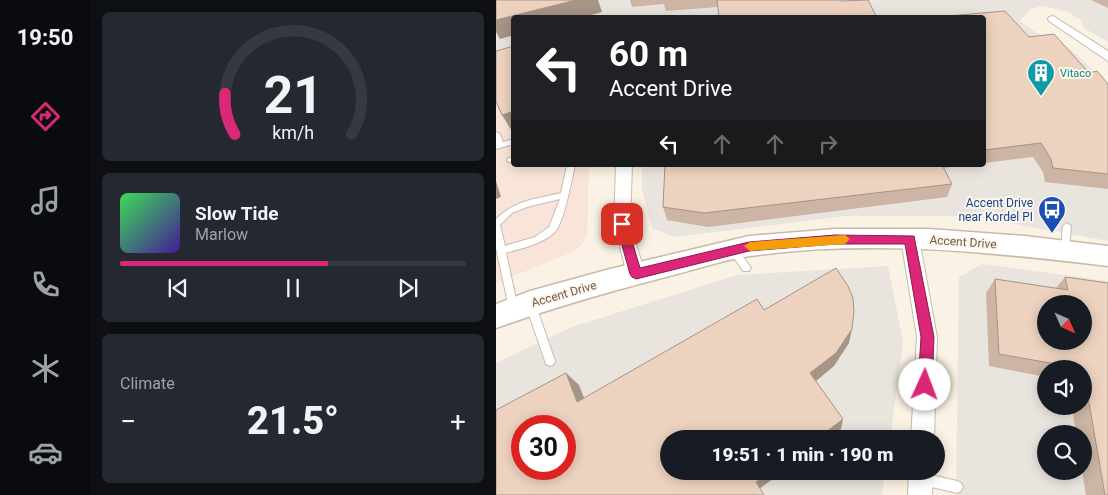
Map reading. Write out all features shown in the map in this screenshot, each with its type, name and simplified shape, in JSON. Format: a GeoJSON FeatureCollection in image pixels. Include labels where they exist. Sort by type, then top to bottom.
{"type":"FeatureCollection","features":[{"type":"Feature","properties":{"kind":"main road","name":"Accent Drive"},"geometry":{"type":"LineString","coordinates":[[507,312],[636,274],[740,259],[749,246],[835,239],[1066,238],[1108,256]]}},
{"type":"Feature","properties":{"kind":"street"},"geometry":{"type":"LineString","coordinates":[[1053,19],[1108,57]]}},
{"type":"Feature","properties":{"kind":"street"},"geometry":{"type":"LineString","coordinates":[[624,167],[622,224],[636,274]]}},
{"type":"Feature","properties":{"kind":"street"},"geometry":{"type":"LineString","coordinates":[[910,239],[927,337],[922,430]]}},
{"type":"Feature","properties":{"kind":"lane"},"geometry":{"type":"LineString","coordinates":[[496,134],[498,146],[511,142]]}},
{"type":"Feature","properties":{"kind":"lane"},"geometry":{"type":"LineString","coordinates":[[501,250],[538,239],[553,229],[565,195],[571,167]]}},
{"type":"Feature","properties":{"kind":"lane"},"geometry":{"type":"LineString","coordinates":[[550,361],[507,312],[501,250],[496,224],[509,211],[525,204],[565,195]]}},
{"type":"Feature","properties":{"kind":"lane"},"geometry":{"type":"LineString","coordinates":[[920,481],[957,486]]}},
{"type":"Feature","properties":{"kind":"shaded area"},"geometry":{"type":"Polygon","coordinates":[[[496,0],[1108,0],[1108,42],[1084,28],[1081,20],[1068,12],[1042,6],[1031,9],[1019,21],[1043,37],[1054,38],[1075,53],[1108,85],[1108,241],[971,216],[846,216],[674,237],[652,228],[642,190],[642,167],[986,167],[986,15],[511,15],[511,49],[496,51],[496,0]]]}},
{"type":"Feature","properties":{"kind":"shaded area"},"geometry":{"type":"Polygon","coordinates":[[[511,49],[511,167],[589,167],[587,234],[582,245],[566,255],[496,283],[496,51],[511,49]]]}},
{"type":"Feature","properties":{"kind":"shaded area"},"geometry":{"type":"Polygon","coordinates":[[[982,264],[1108,281],[1108,495],[956,495],[959,277],[982,264]]]}},
{"type":"Feature","properties":{"kind":"shaded area"},"geometry":{"type":"Polygon","coordinates":[[[888,266],[903,342],[891,430],[660,430],[660,480],[884,480],[882,495],[496,495],[496,363],[572,327],[737,275],[888,266]]]}},
{"type":"Feature","properties":{"kind":"building"},"geometry":{"type":"Polygon","coordinates":[[[496,0],[576,0],[511,15],[496,20],[496,0]]]}},
{"type":"Feature","properties":{"kind":"building"},"geometry":{"type":"Polygon","coordinates":[[[717,0],[868,0],[876,15],[719,15],[717,0]]]}},
{"type":"Feature","properties":{"kind":"building","name":"Vitaco"},"geometry":{"type":"Polygon","coordinates":[[[1005,11],[1029,37],[1054,34],[1089,73],[1097,71],[1108,84],[1108,174],[1053,168],[1051,159],[1041,143],[986,150],[986,15],[960,15],[1005,11]]]}},
{"type":"Feature","properties":{"kind":"building"},"geometry":{"type":"Polygon","coordinates":[[[511,47],[511,112],[502,115],[496,102],[496,51],[511,47]]]}},
{"type":"Feature","properties":{"kind":"building"},"geometry":{"type":"Polygon","coordinates":[[[665,167],[943,167],[952,184],[704,213],[663,207],[665,167]]]}},
{"type":"Feature","properties":{"kind":"building"},"geometry":{"type":"Polygon","coordinates":[[[836,268],[848,286],[853,298],[852,329],[836,353],[810,373],[843,419],[829,430],[660,430],[660,480],[759,480],[756,482],[764,495],[496,495],[496,410],[566,373],[577,402],[757,299],[764,310],[836,268]]]}},
{"type":"Feature","properties":{"kind":"building"},"geometry":{"type":"Polygon","coordinates":[[[1065,277],[1108,283],[1108,495],[1105,495],[1091,415],[1092,360],[1037,361],[999,354],[995,279],[1068,290],[1065,277]]]}},
{"type":"Feature","properties":{"kind":"slow traffic"},"geometry":{"type":"LineString","coordinates":[[750,246],[845,239]]}},
{"type":"Feature","properties":{"kind":"place","name":"Vitaco"},"geometry":{"type":"Point","coordinates":[1041,97]}},
{"type":"Feature","properties":{"kind":"place","name":"Accent Drive near Kordel PI"},"geometry":{"type":"Point","coordinates":[1052,234]}},
{"type":"Feature","properties":{"kind":"route"},"geometry":{"type":"LineString","coordinates":[[622,224],[636,274],[749,246],[835,239],[910,239],[927,337],[925,385]]}}]}
